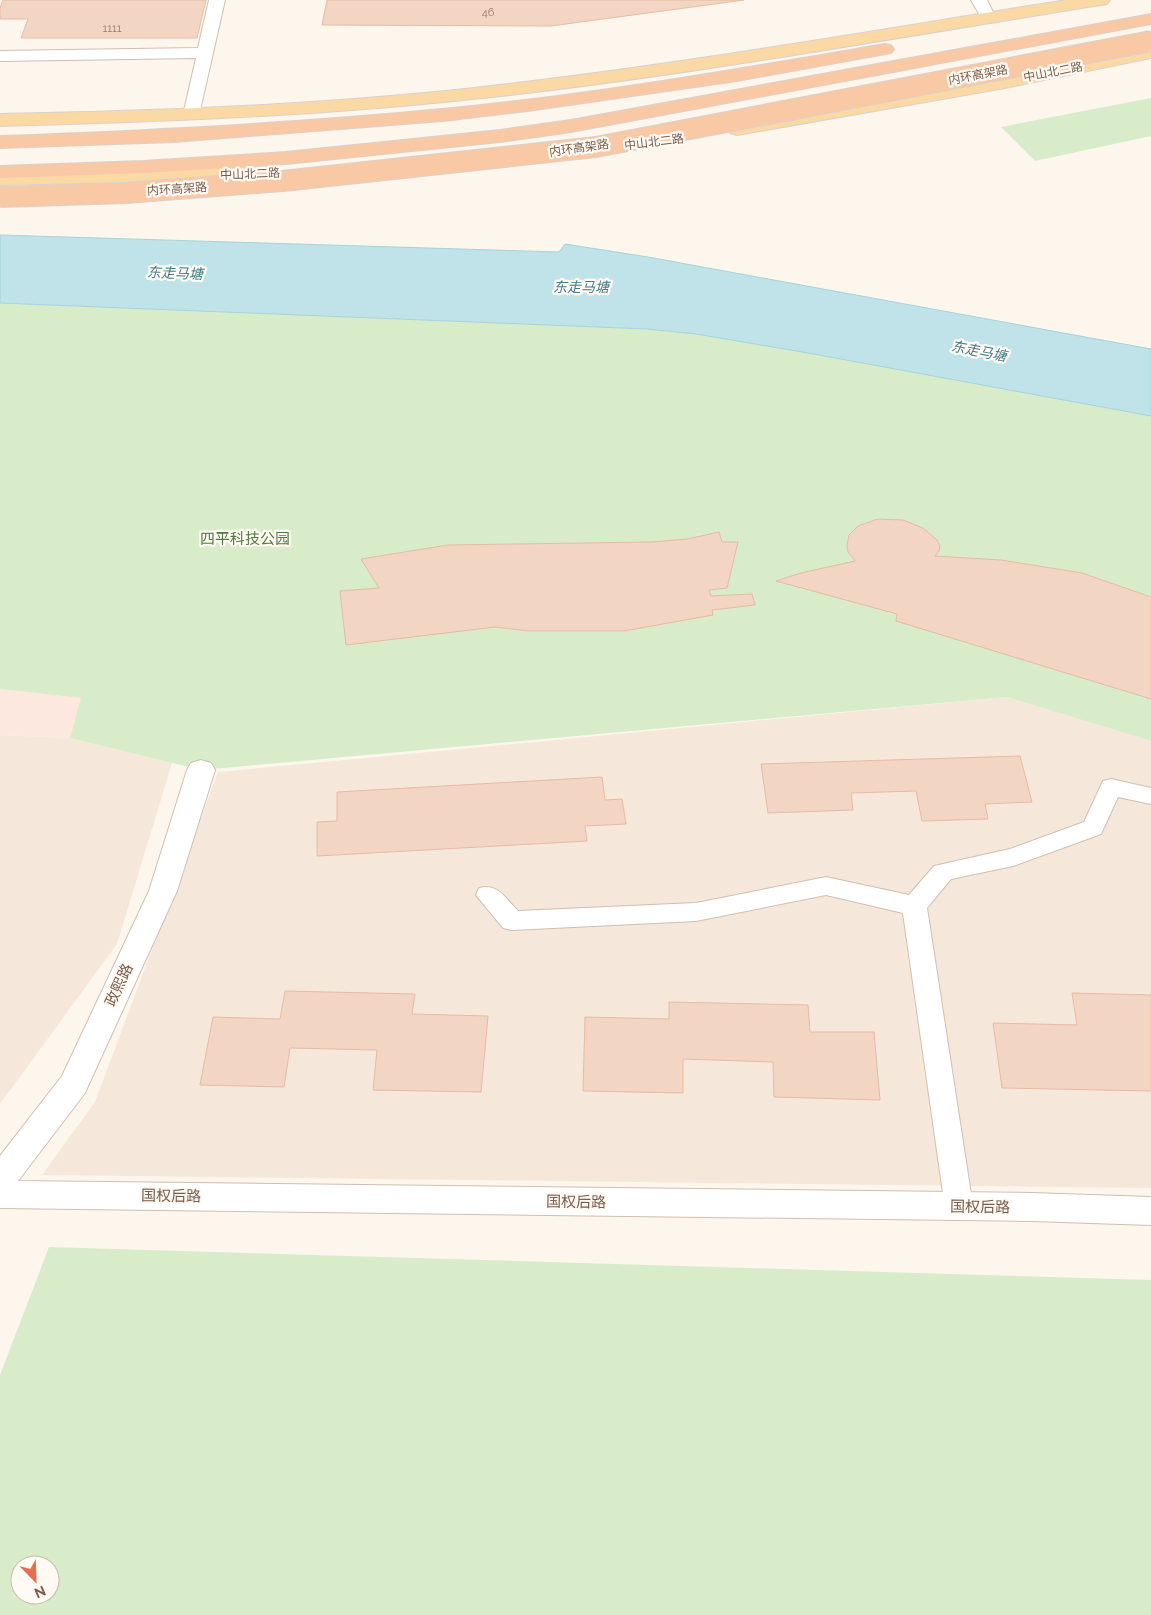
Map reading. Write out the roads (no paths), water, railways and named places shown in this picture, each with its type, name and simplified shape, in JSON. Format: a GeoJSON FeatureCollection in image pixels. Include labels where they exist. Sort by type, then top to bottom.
{"type":"FeatureCollection","features":[{"type":"Feature","properties":{"kind":"highway"},"geometry":{"type":"LineString","coordinates":[[0,142],[174,136],[434,116],[528,105],[737,75],[1151,4]]}},
{"type":"Feature","properties":{"kind":"highway","name":"内环高架路"},"geometry":{"type":"LineString","coordinates":[[0,172],[210,164],[396,148],[484,138],[580,124],[1151,19]]}},
{"type":"Feature","properties":{"kind":"highway","name":"内环高架路"},"geometry":{"type":"LineString","coordinates":[[0,197],[126,193],[283,181],[596,147],[1151,41]]}},
{"type":"Feature","properties":{"kind":"main road"},"geometry":{"type":"LineString","coordinates":[[0,120],[191,115],[326,107],[537,86],[694,64],[1101,0]]}},
{"type":"Feature","properties":{"kind":"main road","name":"中山北二路"},"geometry":{"type":"LineString","coordinates":[[0,179],[227,175],[339,170],[575,152],[685,138],[805,118],[1151,53]]}},
{"type":"Feature","properties":{"kind":"street","name":"政熙路"},"geometry":{"type":"LineString","coordinates":[[0,1180],[74,1084],[163,891],[201,770]]}},
{"type":"Feature","properties":{"kind":"street","name":"国权后路"},"geometry":{"type":"LineString","coordinates":[[0,1194],[1151,1211]]}},
{"type":"Feature","properties":{"kind":"lane"},"geometry":{"type":"LineString","coordinates":[[191,115],[217,0]]}},
{"type":"Feature","properties":{"kind":"lane"},"geometry":{"type":"LineString","coordinates":[[979,0],[988,18]]}},
{"type":"Feature","properties":{"kind":"lane"},"geometry":{"type":"LineString","coordinates":[[0,56],[205,53]]}},
{"type":"Feature","properties":{"kind":"lane"},"geometry":{"type":"LineString","coordinates":[[959,1207],[914,906],[943,872],[1013,857],[1093,828],[1111,787],[1151,796]]}},
{"type":"Feature","properties":{"kind":"lane"},"geometry":{"type":"LineString","coordinates":[[488,895],[512,921],[696,912],[826,886],[914,906]]}},
{"type":"Feature","properties":{"kind":"water","name":"东走马塘"},"geometry":{"type":"Polygon","coordinates":[[[0,235],[559,252],[565,244],[648,257],[1151,349],[1151,416],[808,353],[696,334],[647,329],[0,303],[0,235]]]}},
{"type":"Feature","properties":{"kind":"park label","name":"四平科技公园"},"geometry":{"type":"Point","coordinates":[245,539]}}]}
